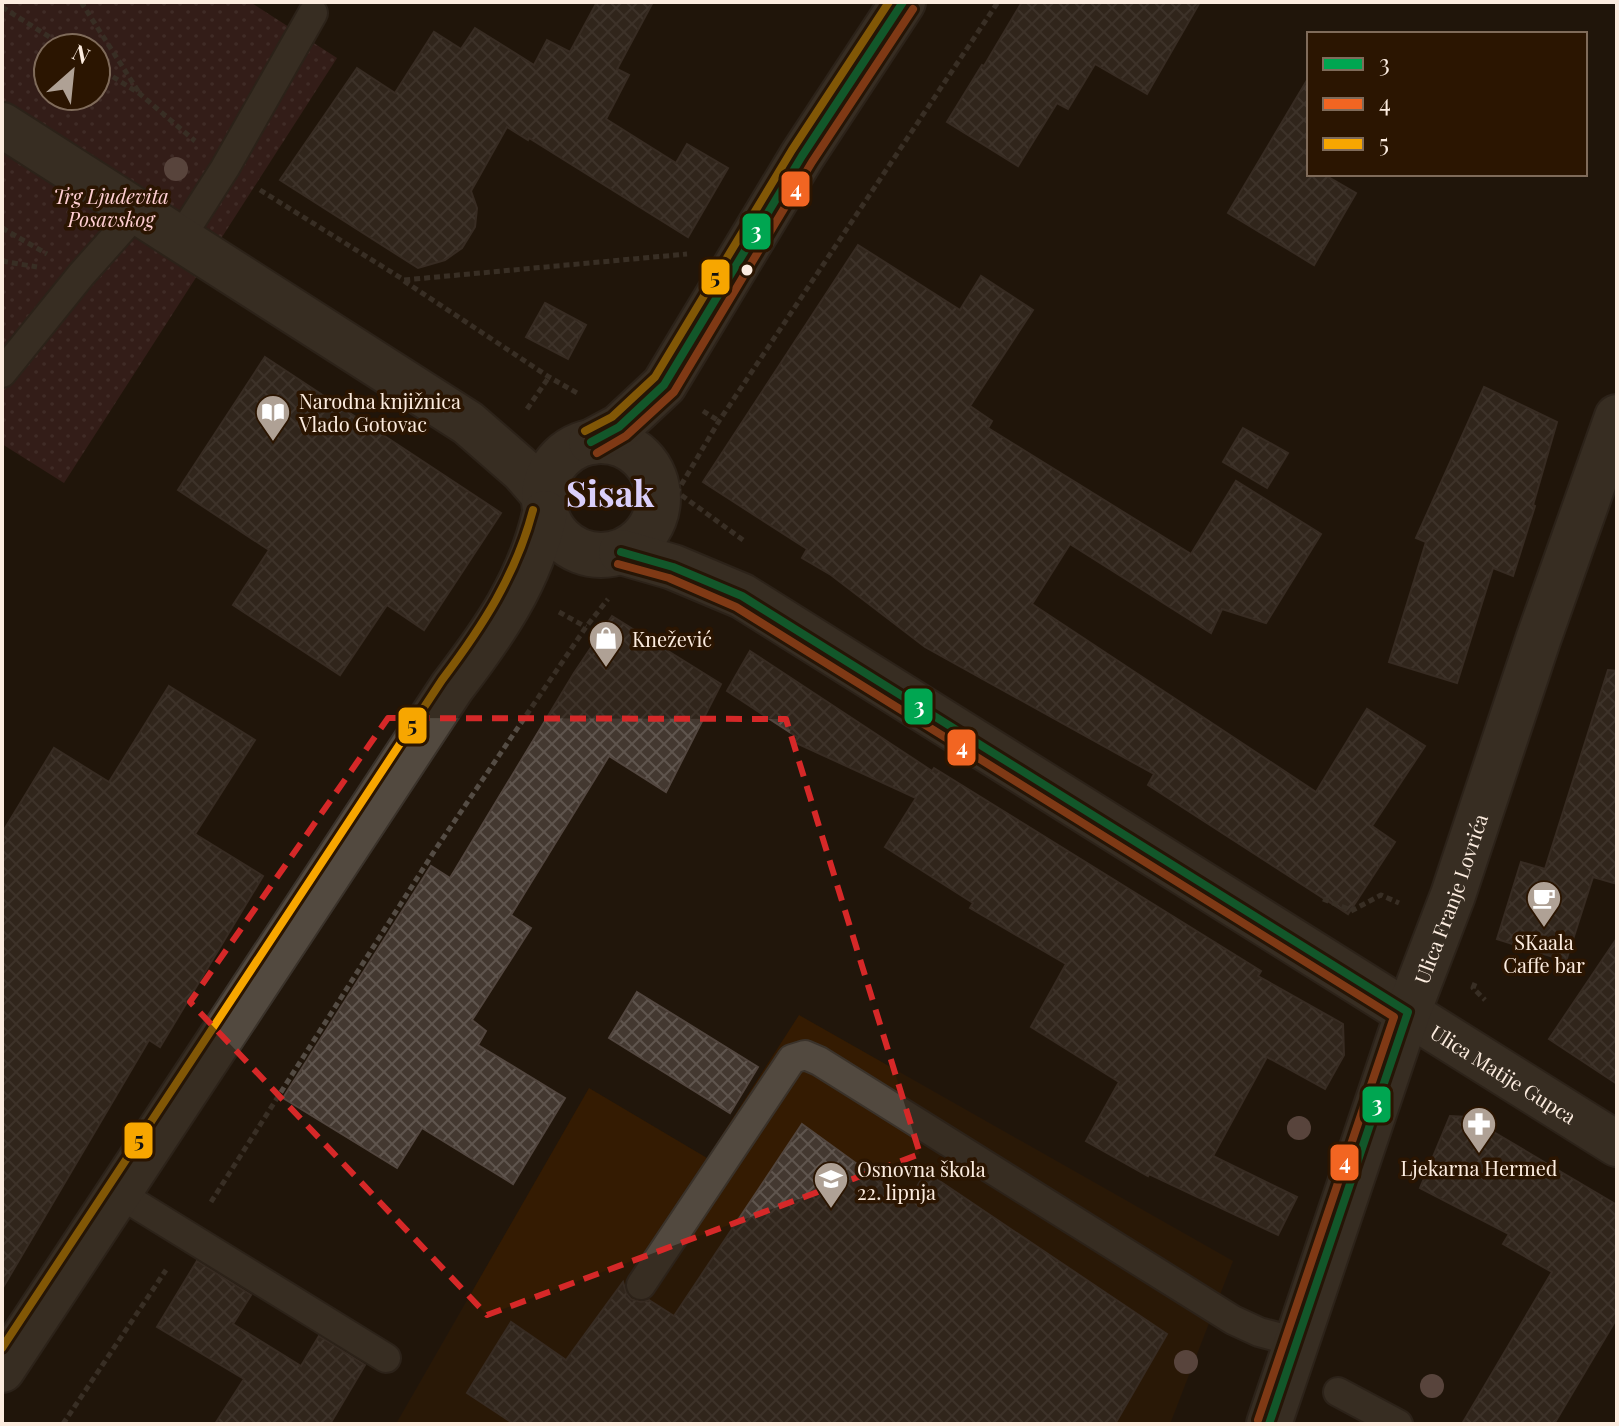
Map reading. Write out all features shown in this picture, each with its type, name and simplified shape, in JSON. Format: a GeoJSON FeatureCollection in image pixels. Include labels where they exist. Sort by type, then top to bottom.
{"type":"FeatureCollection","features":[{"type":"Feature","properties":{"kind":"street"},"geometry":{"type":"LineString","coordinates":[[2,1370],[452,687],[502,621],[533,556],[548,475],[558,459],[619,427],[664,385],[802,156],[903,2]]}},
{"type":"Feature","properties":{"kind":"street"},"geometry":{"type":"LineString","coordinates":[[2,125],[487,431],[523,471],[544,503],[553,530],[566,544],[611,568]]}},
{"type":"Feature","properties":{"kind":"street"},"geometry":{"type":"LineString","coordinates":[[502,621],[560,575],[611,568],[650,529],[657,512],[654,428],[664,385]]}},
{"type":"Feature","properties":{"kind":"street","name":"Ulica Franje Lovrića"},"geometry":{"type":"LineString","coordinates":[[1269,1424],[1408,1012],[1453,895],[1617,417]]}},
{"type":"Feature","properties":{"kind":"street"},"geometry":{"type":"LineString","coordinates":[[487,431],[544,447],[611,441],[628,447],[643,459],[656,484]]}},
{"type":"Feature","properties":{"kind":"street","name":"Ulica Matije Gupca"},"geometry":{"type":"LineString","coordinates":[[656,484],[675,529],[707,565],[742,596]]}},
{"type":"Feature","properties":{"kind":"street","name":"Ulica Matije Gupca"},"geometry":{"type":"LineString","coordinates":[[611,568],[673,567],[742,596],[1617,1144]]}},
{"type":"Feature","properties":{"kind":"lane"},"geometry":{"type":"LineString","coordinates":[[181,237],[225,168],[313,13]]}},
{"type":"Feature","properties":{"kind":"lane"},"geometry":{"type":"LineString","coordinates":[[2,373],[81,275],[138,211]]}},
{"type":"Feature","properties":{"kind":"lane"},"geometry":{"type":"LineString","coordinates":[[641,1285],[792,1059],[805,1055],[1233,1320],[1259,1332],[1297,1342]]}},
{"type":"Feature","properties":{"kind":"lane"},"geometry":{"type":"LineString","coordinates":[[118,1193],[386,1358]]}},
{"type":"Feature","properties":{"kind":"lane"},"geometry":{"type":"LineString","coordinates":[[1338,1392],[1398,1424]]}},
{"type":"Feature","properties":{"kind":"path"},"geometry":{"type":"LineString","coordinates":[[81,2],[140,94]]}},
{"type":"Feature","properties":{"kind":"path"},"geometry":{"type":"LineString","coordinates":[[707,565],[728,531],[677,492],[719,421],[998,2]]}},
{"type":"Feature","properties":{"kind":"path"},"geometry":{"type":"LineString","coordinates":[[2,7],[42,32]]}},
{"type":"Feature","properties":{"kind":"path"},"geometry":{"type":"LineString","coordinates":[[112,76],[140,94],[225,168],[404,280],[549,377],[582,395]]}},
{"type":"Feature","properties":{"kind":"path"},"geometry":{"type":"LineString","coordinates":[[404,280],[693,254],[684,267]]}},
{"type":"Feature","properties":{"kind":"path"},"geometry":{"type":"LineString","coordinates":[[487,431],[549,377]]}},
{"type":"Feature","properties":{"kind":"path"},"geometry":{"type":"LineString","coordinates":[[63,1424],[187,1238],[435,850],[586,627],[611,568]]}},
{"type":"Feature","properties":{"kind":"highlighted area"},"geometry":{"type":"Polygon","coordinates":[[[388,718],[786,719],[920,1154],[487,1315],[190,1002],[388,718]]]}},
{"type":"Feature","properties":{"kind":"shaded area","name":"Osnovna škola 22. lipnja"},"geometry":{"type":"Polygon","coordinates":[[[799,1015],[1233,1261],[1170,1424],[396,1424],[589,1088],[707,1158],[799,1015]]]}},
{"type":"Feature","properties":{"kind":"green space","name":"Trg Ljudevita Posavskog"},"geometry":{"type":"Polygon","coordinates":[[[2,2],[250,2],[337,58],[64,483],[2,444],[2,2]]]}},
{"type":"Feature","properties":{"kind":"building"},"geometry":{"type":"Polygon","coordinates":[[[597,2],[653,2],[617,69],[629,75],[606,119],[676,163],[687,144],[728,168],[688,237],[507,127],[471,191],[477,208],[475,227],[462,248],[445,260],[418,268],[280,180],[357,68],[395,93],[434,32],[461,49],[475,28],[534,65],[547,40],[570,52],[597,2]]]}},
{"type":"Feature","properties":{"kind":"building"},"geometry":{"type":"Polygon","coordinates":[[[1022,2],[1200,2],[1147,94],[1095,64],[1068,109],[1057,103],[1018,166],[947,122],[1022,2]]]}},
{"type":"Feature","properties":{"kind":"building"},"geometry":{"type":"Polygon","coordinates":[[[1307,80],[1307,176],[1326,176],[1356,193],[1314,265],[1228,213],[1307,80]]]}},
{"type":"Feature","properties":{"kind":"building"},"geometry":{"type":"Polygon","coordinates":[[[858,245],[960,310],[981,276],[1033,310],[970,406],[992,421],[988,428],[1191,554],[1236,481],[1321,534],[1266,623],[1222,609],[1211,633],[1070,544],[1032,604],[1316,792],[1367,709],[1425,746],[1372,826],[1395,842],[1348,914],[1148,785],[1154,774],[925,647],[831,575],[802,558],[807,549],[703,482],[858,245]]]}},
{"type":"Feature","properties":{"kind":"building"},"geometry":{"type":"Polygon","coordinates":[[[545,303],[586,325],[568,359],[526,337],[545,303]]]}},
{"type":"Feature","properties":{"kind":"building"},"geometry":{"type":"Polygon","coordinates":[[[265,357],[501,513],[424,630],[387,605],[340,675],[233,605],[269,550],[178,490],[265,357]]]}},
{"type":"Feature","properties":{"kind":"building"},"geometry":{"type":"Polygon","coordinates":[[[1484,387],[1557,422],[1513,576],[1493,568],[1457,683],[1389,662],[1426,542],[1416,538],[1484,387]]]}},
{"type":"Feature","properties":{"kind":"building"},"geometry":{"type":"Polygon","coordinates":[[[1243,428],[1288,453],[1267,488],[1223,462],[1243,428]]]}},
{"type":"Feature","properties":{"kind":"building"},"geometry":{"type":"Polygon","coordinates":[[[612,616],[721,684],[666,792],[609,756],[511,915],[531,928],[472,1020],[486,1031],[478,1045],[565,1098],[513,1184],[422,1128],[397,1168],[283,1098],[431,866],[450,878],[612,616]]]}},
{"type":"Feature","properties":{"kind":"building"},"geometry":{"type":"Polygon","coordinates":[[[750,651],[932,771],[934,768],[1261,971],[1258,976],[1343,1024],[1344,1055],[1325,1089],[1267,1057],[1213,1156],[1297,1197],[1278,1235],[1148,1176],[1086,1141],[1119,1082],[1031,1027],[1066,964],[970,908],[973,903],[885,847],[916,798],[794,742],[797,737],[727,691],[750,651]]]}},
{"type":"Feature","properties":{"kind":"building"},"geometry":{"type":"Polygon","coordinates":[[[1608,670],[1617,671],[1617,884],[1593,877],[1566,961],[1497,939],[1521,862],[1545,869],[1608,670]]]}},
{"type":"Feature","properties":{"kind":"building"},"geometry":{"type":"Polygon","coordinates":[[[169,686],[255,740],[195,834],[263,876],[160,1047],[149,1040],[2,1289],[2,833],[54,748],[109,782],[169,686]]]}},
{"type":"Feature","properties":{"kind":"building"},"geometry":{"type":"Polygon","coordinates":[[[1617,938],[1617,1084],[1549,1039],[1617,938]]]}},
{"type":"Feature","properties":{"kind":"building"},"geometry":{"type":"Polygon","coordinates":[[[637,992],[758,1067],[730,1113],[609,1038],[637,992]]]}},
{"type":"Feature","properties":{"kind":"building"},"geometry":{"type":"Polygon","coordinates":[[[1450,1116],[1468,1117],[1617,1205],[1617,1318],[1554,1424],[1462,1424],[1552,1272],[1503,1244],[1509,1234],[1420,1188],[1450,1116]]]}},
{"type":"Feature","properties":{"kind":"building"},"geometry":{"type":"Polygon","coordinates":[[[802,1124],[908,1201],[926,1172],[1167,1334],[1115,1424],[514,1424],[467,1393],[511,1322],[566,1360],[623,1282],[631,1299],[641,1302],[649,1300],[674,1316],[802,1124]]]}},
{"type":"Feature","properties":{"kind":"building"},"geometry":{"type":"Polygon","coordinates":[[[197,1261],[251,1295],[233,1324],[301,1366],[319,1336],[365,1365],[330,1424],[215,1424],[244,1379],[157,1327],[197,1261]]]}},
{"type":"Feature","properties":{"kind":"transit line","name":"5"},"geometry":{"type":"LineString","coordinates":[[585,431],[612,417],[655,377],[792,150],[889,2]]}},
{"type":"Feature","properties":{"kind":"transit line","name":"3"},"geometry":{"type":"LineString","coordinates":[[591,442],[619,427],[664,385],[802,156],[903,2]]}},
{"type":"Feature","properties":{"kind":"transit line","name":"4"},"geometry":{"type":"LineString","coordinates":[[597,453],[626,436],[674,392],[812,162],[913,9]]}},
{"type":"Feature","properties":{"kind":"transit line","name":"5"},"geometry":{"type":"LineString","coordinates":[[2,1348],[484,620],[517,557],[533,510]]}},
{"type":"Feature","properties":{"kind":"transit line","name":"3"},"geometry":{"type":"LineString","coordinates":[[621,552],[673,567],[742,596],[1408,1012],[1269,1424]]}},
{"type":"Feature","properties":{"kind":"transit line","name":"4"},"geometry":{"type":"LineString","coordinates":[[618,564],[669,578],[736,607],[1394,1017],[1258,1420]]}},
{"type":"Feature","properties":{"kind":"place","name":"Narodna knjižnica Vlado Gotovac"},"geometry":{"type":"Point","coordinates":[273,443]}},
{"type":"Feature","properties":{"kind":"place","name":"Knežević"},"geometry":{"type":"Point","coordinates":[606,669]}},
{"type":"Feature","properties":{"kind":"place","name":"SKaala Caffe bar"},"geometry":{"type":"Point","coordinates":[1544,929]}},
{"type":"Feature","properties":{"kind":"place","name":"Ljekarna Hermed"},"geometry":{"type":"Point","coordinates":[1479,1155]}},
{"type":"Feature","properties":{"kind":"place","name":"Osnovna škola 22. lipnja"},"geometry":{"type":"Point","coordinates":[831,1210]}},
{"type":"Feature","properties":{"kind":"district","name":"Sisak"},"geometry":{"type":"Point","coordinates":[610,492]}}]}
